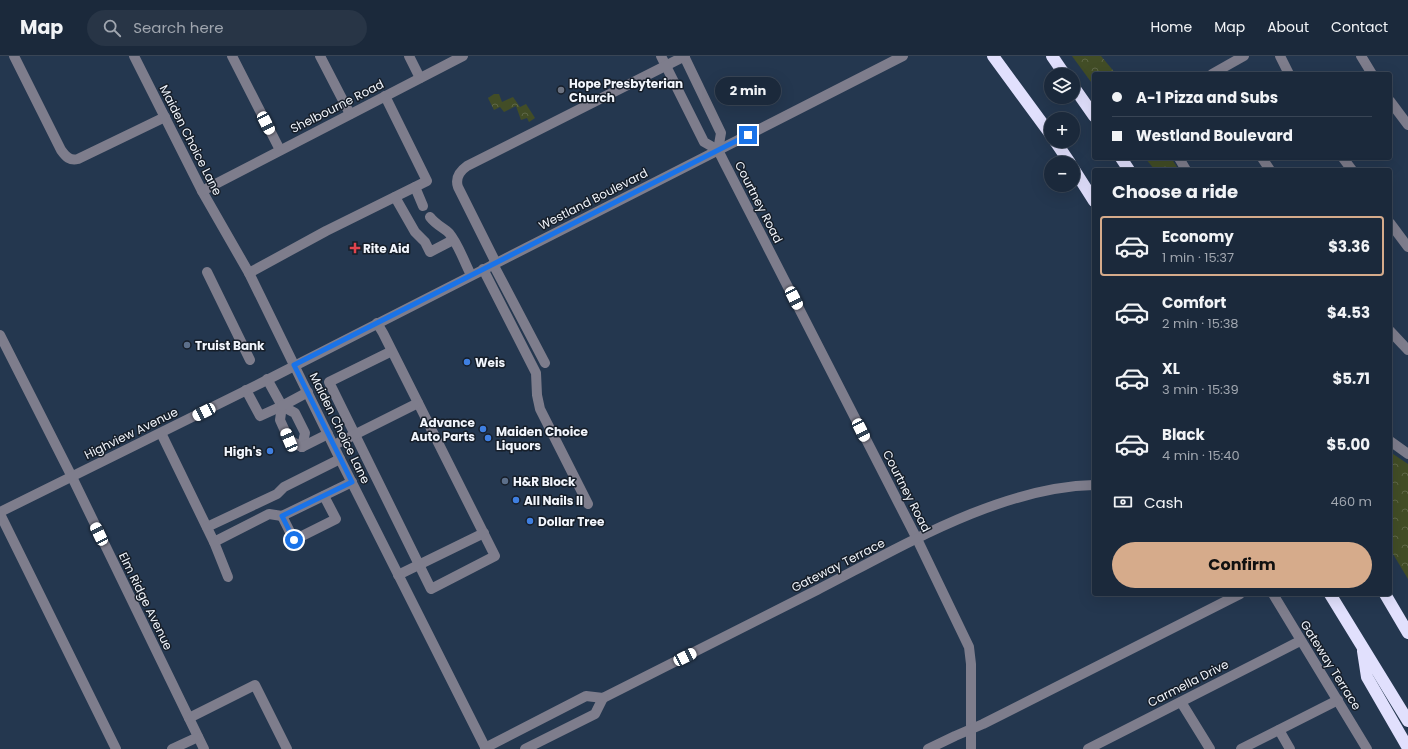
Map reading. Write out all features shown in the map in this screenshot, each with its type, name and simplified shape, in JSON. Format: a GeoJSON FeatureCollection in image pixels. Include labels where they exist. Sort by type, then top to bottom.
{"type":"FeatureCollection","features":[{"type":"Feature","properties":{"kind":"highway"},"geometry":{"type":"LineString","coordinates":[[993,56],[1044,125]]}},
{"type":"Feature","properties":{"kind":"highway"},"geometry":{"type":"LineString","coordinates":[[1052,56],[1060,68]]}},
{"type":"Feature","properties":{"kind":"highway"},"geometry":{"type":"LineString","coordinates":[[1080,96],[1092,113]]}},
{"type":"Feature","properties":{"kind":"highway"},"geometry":{"type":"LineString","coordinates":[[1080,179],[1092,198]]}},
{"type":"Feature","properties":{"kind":"highway"},"geometry":{"type":"LineString","coordinates":[[1392,595],[1408,618]]}},
{"type":"Feature","properties":{"kind":"highway"},"geometry":{"type":"LineString","coordinates":[[1331,596],[1408,721]]}},
{"type":"Feature","properties":{"kind":"highway"},"geometry":{"type":"LineString","coordinates":[[1386,596],[1408,633]]}},
{"type":"Feature","properties":{"kind":"highway"},"geometry":{"type":"LineString","coordinates":[[1362,646],[1367,677],[1408,748]]}},
{"type":"Feature","properties":{"kind":"street"},"geometry":{"type":"LineString","coordinates":[[14,56],[61,150],[69,158],[74,160],[78,159],[165,117]]}},
{"type":"Feature","properties":{"kind":"street","name":"Maiden Choice Lane"},"geometry":{"type":"LineString","coordinates":[[134,56],[202,191],[249,273],[340,459],[486,748]]}},
{"type":"Feature","properties":{"kind":"street"},"geometry":{"type":"LineString","coordinates":[[232,56],[280,150]]}},
{"type":"Feature","properties":{"kind":"street"},"geometry":{"type":"LineString","coordinates":[[320,56],[350,114]]}},
{"type":"Feature","properties":{"kind":"street"},"geometry":{"type":"LineString","coordinates":[[409,56],[420,78]]}},
{"type":"Feature","properties":{"kind":"street","name":"Shelbourne Road"},"geometry":{"type":"LineString","coordinates":[[202,191],[463,56]]}},
{"type":"Feature","properties":{"kind":"street","name":"Courtney Road"},"geometry":{"type":"LineString","coordinates":[[661,56],[704,142],[718,150],[917,539],[969,647],[971,664],[971,749]]}},
{"type":"Feature","properties":{"kind":"street"},"geometry":{"type":"LineString","coordinates":[[545,363],[494,263],[458,187],[457,179],[462,170],[684,56],[721,133],[718,150]]}},
{"type":"Feature","properties":{"kind":"street","name":"Westland Boulevard"},"geometry":{"type":"LineString","coordinates":[[294,365],[903,56]]}},
{"type":"Feature","properties":{"kind":"street"},"geometry":{"type":"LineString","coordinates":[[1216,72],[1244,56]]}},
{"type":"Feature","properties":{"kind":"street"},"geometry":{"type":"LineString","coordinates":[[1280,56],[1288,72]]}},
{"type":"Feature","properties":{"kind":"street"},"geometry":{"type":"LineString","coordinates":[[1361,56],[1371,72]]}},
{"type":"Feature","properties":{"kind":"street"},"geometry":{"type":"LineString","coordinates":[[249,273],[326,231],[428,181],[385,96]]}},
{"type":"Feature","properties":{"kind":"street"},"geometry":{"type":"LineString","coordinates":[[1392,104],[1408,125]]}},
{"type":"Feature","properties":{"kind":"street"},"geometry":{"type":"LineString","coordinates":[[415,187],[423,206]]}},
{"type":"Feature","properties":{"kind":"street"},"geometry":{"type":"LineString","coordinates":[[396,196],[415,232],[425,242],[430,252],[453,240]]}},
{"type":"Feature","properties":{"kind":"street"},"geometry":{"type":"LineString","coordinates":[[430,217],[440,227],[448,232],[471,275]]}},
{"type":"Feature","properties":{"kind":"street"},"geometry":{"type":"LineString","coordinates":[[1392,226],[1408,247]]}},
{"type":"Feature","properties":{"kind":"street"},"geometry":{"type":"LineString","coordinates":[[483,269],[536,373],[537,395],[540,409],[588,504]]}},
{"type":"Feature","properties":{"kind":"street"},"geometry":{"type":"LineString","coordinates":[[207,272],[250,360]]}},
{"type":"Feature","properties":{"kind":"street"},"geometry":{"type":"LineString","coordinates":[[378,322],[495,556],[431,588],[328,382],[392,351]]}},
{"type":"Feature","properties":{"kind":"street"},"geometry":{"type":"LineString","coordinates":[[1392,333],[1408,350]]}},
{"type":"Feature","properties":{"kind":"street","name":"Elm Ridge Avenue"},"geometry":{"type":"LineString","coordinates":[[0,337],[72,477],[204,749]]}},
{"type":"Feature","properties":{"kind":"street","name":"Highview Avenue"},"geometry":{"type":"LineString","coordinates":[[0,513],[294,365]]}},
{"type":"Feature","properties":{"kind":"street"},"geometry":{"type":"LineString","coordinates":[[267,379],[282,406],[296,413],[305,433],[302,447]]}},
{"type":"Feature","properties":{"kind":"street"},"geometry":{"type":"LineString","coordinates":[[246,390],[260,416],[308,392]]}},
{"type":"Feature","properties":{"kind":"street"},"geometry":{"type":"LineString","coordinates":[[334,445],[418,403]]}},
{"type":"Feature","properties":{"kind":"street"},"geometry":{"type":"LineString","coordinates":[[282,406],[280,420],[289,440],[302,447]]}},
{"type":"Feature","properties":{"kind":"street"},"geometry":{"type":"LineString","coordinates":[[161,433],[214,542],[228,577]]}},
{"type":"Feature","properties":{"kind":"street"},"geometry":{"type":"LineString","coordinates":[[302,447],[328,434]]}},
{"type":"Feature","properties":{"kind":"street"},"geometry":{"type":"LineString","coordinates":[[1392,442],[1408,454]]}},
{"type":"Feature","properties":{"kind":"street"},"geometry":{"type":"LineString","coordinates":[[207,527],[277,494],[284,487],[340,459]]}},
{"type":"Feature","properties":{"kind":"street"},"geometry":{"type":"LineString","coordinates":[[214,542],[269,514],[282,516],[352,482]]}},
{"type":"Feature","properties":{"kind":"street","name":"Gateway Terrace"},"geometry":{"type":"LineString","coordinates":[[486,748],[586,696],[603,698],[917,539],[982,509],[1005,501],[1057,490],[1092,485]]}},
{"type":"Feature","properties":{"kind":"street"},"geometry":{"type":"LineString","coordinates":[[282,516],[294,540],[336,519],[324,496]]}},
{"type":"Feature","properties":{"kind":"street"},"geometry":{"type":"LineString","coordinates":[[0,513],[116,749]]}},
{"type":"Feature","properties":{"kind":"street"},"geometry":{"type":"LineString","coordinates":[[398,575],[484,533]]}},
{"type":"Feature","properties":{"kind":"street"},"geometry":{"type":"LineString","coordinates":[[928,749],[983,724],[1236,596]]}},
{"type":"Feature","properties":{"kind":"street","name":"Gateway Terrace"},"geometry":{"type":"LineString","coordinates":[[1274,596],[1300,641],[1367,749]]}},
{"type":"Feature","properties":{"kind":"street","name":"Carmella Drive"},"geometry":{"type":"LineString","coordinates":[[1088,749],[1300,641]]}},
{"type":"Feature","properties":{"kind":"street"},"geometry":{"type":"LineString","coordinates":[[189,718],[255,685],[287,749]]}},
{"type":"Feature","properties":{"kind":"street"},"geometry":{"type":"LineString","coordinates":[[525,749],[595,714],[603,698]]}},
{"type":"Feature","properties":{"kind":"street"},"geometry":{"type":"LineString","coordinates":[[1241,749],[1338,700]]}},
{"type":"Feature","properties":{"kind":"street"},"geometry":{"type":"LineString","coordinates":[[1181,702],[1210,749]]}},
{"type":"Feature","properties":{"kind":"street"},"geometry":{"type":"LineString","coordinates":[[1279,730],[1290,749]]}},
{"type":"Feature","properties":{"kind":"street"},"geometry":{"type":"LineString","coordinates":[[172,749],[198,737]]}},
{"type":"Feature","properties":{"kind":"green space"},"geometry":{"type":"Polygon","coordinates":[[[1072,56],[1101,56],[1114,72],[1092,72],[1092,83],[1072,56]]]}},
{"type":"Feature","properties":{"kind":"green space"},"geometry":{"type":"Polygon","coordinates":[[[494,94],[499,94],[502,102],[513,97],[520,107],[526,104],[535,118],[529,122],[527,118],[521,120],[516,106],[504,112],[500,107],[494,110],[488,98],[494,94]]]}},
{"type":"Feature","properties":{"kind":"green space"},"geometry":{"type":"Polygon","coordinates":[[[1147,160],[1172,160],[1178,168],[1153,168],[1147,160]]]}},
{"type":"Feature","properties":{"kind":"green space"},"geometry":{"type":"Polygon","coordinates":[[[1392,453],[1408,464],[1408,579],[1392,552],[1392,453]]]}},
{"type":"Feature","properties":{"kind":"place","name":"Hope Presbyterian Church"},"geometry":{"type":"Point","coordinates":[561,90]}},
{"type":"Feature","properties":{"kind":"place","name":"Rite Aid"},"geometry":{"type":"Point","coordinates":[355,248]}},
{"type":"Feature","properties":{"kind":"place","name":"Truist Bank"},"geometry":{"type":"Point","coordinates":[187,345]}},
{"type":"Feature","properties":{"kind":"place","name":"Weis"},"geometry":{"type":"Point","coordinates":[467,362]}},
{"type":"Feature","properties":{"kind":"place","name":"Advance Auto Parts"},"geometry":{"type":"Point","coordinates":[483,429]}},
{"type":"Feature","properties":{"kind":"place","name":"Maiden Choice Liquors"},"geometry":{"type":"Point","coordinates":[488,438]}},
{"type":"Feature","properties":{"kind":"place","name":"High's"},"geometry":{"type":"Point","coordinates":[270,451]}},
{"type":"Feature","properties":{"kind":"place","name":"H&R Block"},"geometry":{"type":"Point","coordinates":[505,481]}},
{"type":"Feature","properties":{"kind":"place","name":"All Nails II"},"geometry":{"type":"Point","coordinates":[516,500]}},
{"type":"Feature","properties":{"kind":"place","name":"Dollar Tree"},"geometry":{"type":"Point","coordinates":[530,521]}},
{"type":"Feature","properties":{"kind":"route"},"geometry":{"type":"LineString","coordinates":[[294,540],[282,516],[352,482],[294,365],[748,135]]}}]}
